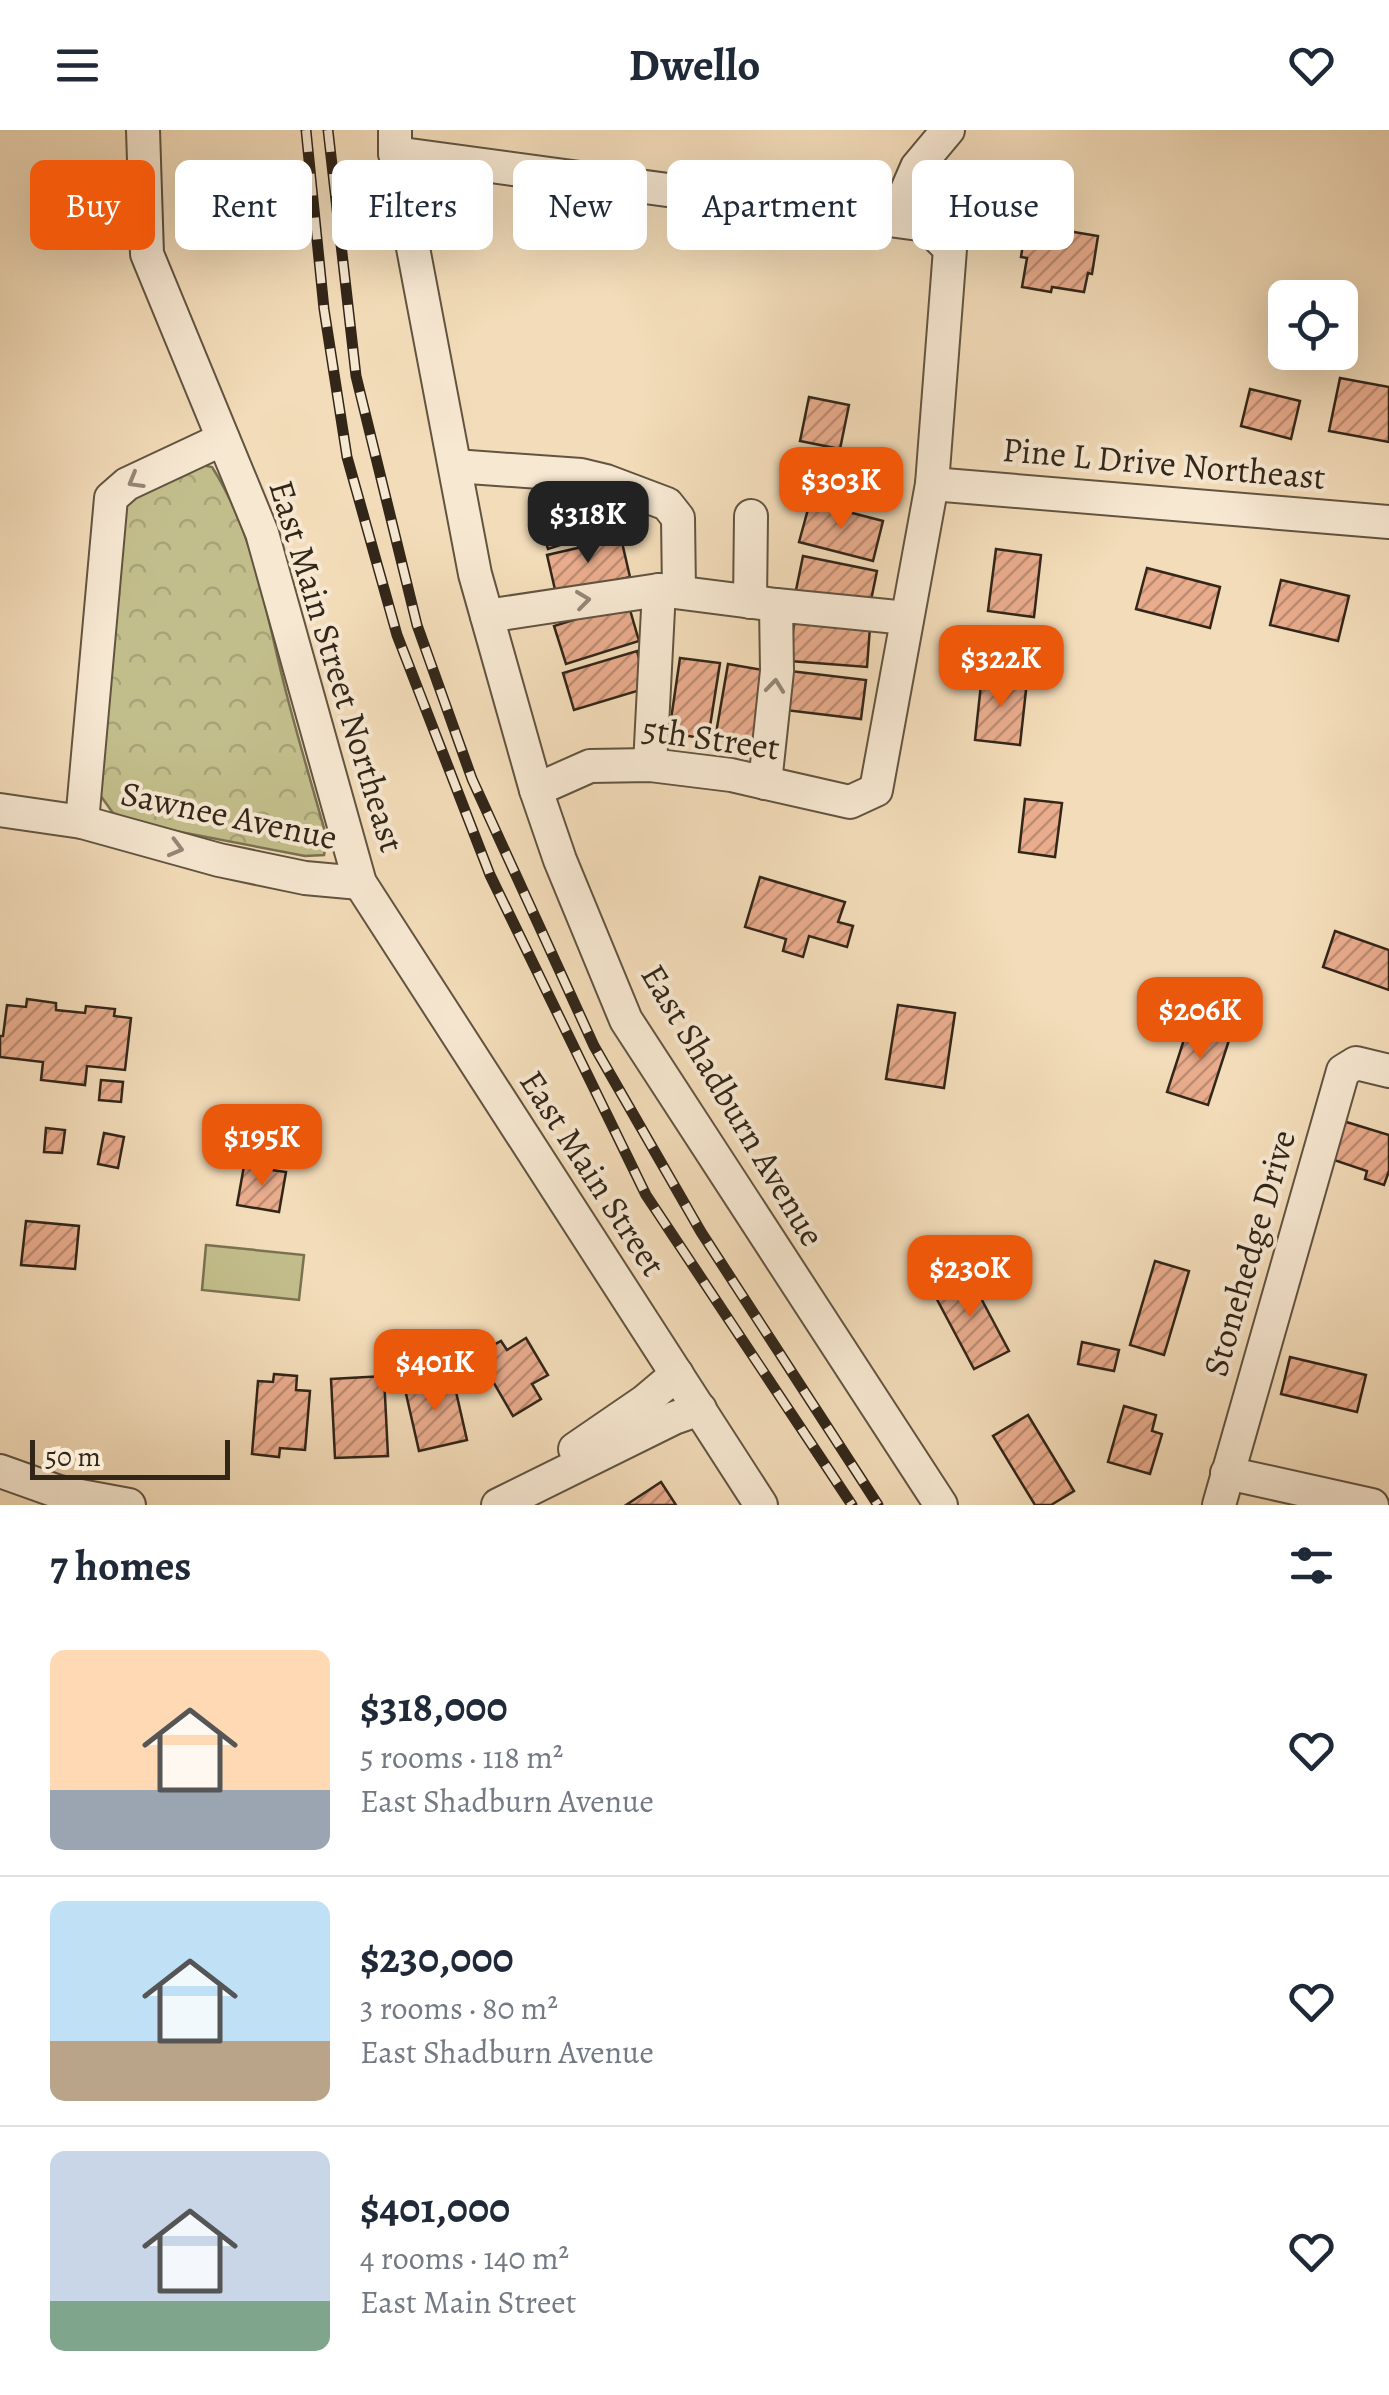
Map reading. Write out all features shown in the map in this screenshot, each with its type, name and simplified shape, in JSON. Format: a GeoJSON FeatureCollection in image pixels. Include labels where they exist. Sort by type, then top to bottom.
{"type":"FeatureCollection","features":[{"type":"Feature","properties":{"kind":"street","name":"East Main Street Northeast"},"geometry":{"type":"LineString","coordinates":[[143,130],[147,254],[262,533],[360,883]]}},
{"type":"Feature","properties":{"kind":"street"},"geometry":{"type":"LineString","coordinates":[[910,223],[917,167],[948,130]]}},
{"type":"Feature","properties":{"kind":"street"},"geometry":{"type":"LineString","coordinates":[[395,142],[910,223],[950,249],[932,484],[907,618],[669,591],[487,616]]}},
{"type":"Feature","properties":{"kind":"street","name":"East Shadburn Avenue"},"geometry":{"type":"LineString","coordinates":[[395,142],[476,574],[536,790],[560,860],[626,1020],[941,1505]]}},
{"type":"Feature","properties":{"kind":"street"},"geometry":{"type":"LineString","coordinates":[[82,822],[111,498],[127,484],[223,439]]}},
{"type":"Feature","properties":{"kind":"street"},"geometry":{"type":"LineString","coordinates":[[455,466],[606,480],[667,504],[678,518],[650,765]]}},
{"type":"Feature","properties":{"kind":"street","name":"Pine L Drive Northeast"},"geometry":{"type":"LineString","coordinates":[[932,484],[1389,522]]}},
{"type":"Feature","properties":{"kind":"street"},"geometry":{"type":"LineString","coordinates":[[752,516],[777,671],[765,783]]}},
{"type":"Feature","properties":{"kind":"street","name":"5th Street"},"geometry":{"type":"LineString","coordinates":[[536,790],[590,766],[650,765],[765,783],[850,802],[876,790],[907,618]]}},
{"type":"Feature","properties":{"kind":"street","name":"Sawnee Avenue"},"geometry":{"type":"LineString","coordinates":[[0,810],[82,822],[219,860],[305,878],[360,883]]}},
{"type":"Feature","properties":{"kind":"street","name":"East Main Street"},"geometry":{"type":"LineString","coordinates":[[360,883],[761,1505]]}},
{"type":"Feature","properties":{"kind":"street","name":"Stonehedge Drive"},"geometry":{"type":"LineString","coordinates":[[1223,1489],[1343,1071],[1356,1063],[1389,1070]]}},
{"type":"Feature","properties":{"kind":"street"},"geometry":{"type":"LineString","coordinates":[[509,1499],[645,1401],[676,1374]]}},
{"type":"Feature","properties":{"kind":"street"},"geometry":{"type":"LineString","coordinates":[[509,1499],[700,1409]]}},
{"type":"Feature","properties":{"kind":"street"},"geometry":{"type":"LineString","coordinates":[[0,1471],[58,1492],[129,1505]]}},
{"type":"Feature","properties":{"kind":"street"},"geometry":{"type":"LineString","coordinates":[[1223,1489],[1372,1505]]}},
{"type":"Feature","properties":{"kind":"green space"},"geometry":{"type":"Polygon","coordinates":[[[192,463],[212,467],[248,545],[327,839],[324,855],[305,856],[118,820],[95,788],[122,500],[192,463]]]}},
{"type":"Feature","properties":{"kind":"green space"},"geometry":{"type":"Polygon","coordinates":[[[206,1245],[304,1255],[299,1300],[202,1290],[206,1245]]]}},
{"type":"Feature","properties":{"kind":"building"},"geometry":{"type":"Polygon","coordinates":[[[1074,232],[1098,236],[1092,274],[1088,273],[1084,292],[1022,287],[1027,258],[1021,257],[1022,250],[1074,250],[1074,232]]]}},
{"type":"Feature","properties":{"kind":"building"},"geometry":{"type":"Polygon","coordinates":[[[1340,378],[1389,387],[1389,442],[1329,431],[1340,378]]]}},
{"type":"Feature","properties":{"kind":"building"},"geometry":{"type":"Polygon","coordinates":[[[1250,389],[1300,401],[1291,439],[1241,426],[1250,389]]]}},
{"type":"Feature","properties":{"kind":"building"},"geometry":{"type":"Polygon","coordinates":[[[809,397],[849,405],[840,449],[800,441],[809,397]]]}},
{"type":"Feature","properties":{"kind":"building"},"geometry":{"type":"Polygon","coordinates":[[[608,487],[620,526],[548,549],[536,511],[608,487]]]}},
{"type":"Feature","properties":{"kind":"building"},"geometry":{"type":"Polygon","coordinates":[[[810,502],[883,521],[873,561],[799,542],[810,502]]]}},
{"type":"Feature","properties":{"kind":"building"},"geometry":{"type":"Polygon","coordinates":[[[621,538],[630,577],[556,594],[547,555],[621,538]]]}},
{"type":"Feature","properties":{"kind":"building"},"geometry":{"type":"Polygon","coordinates":[[[996,549],[1041,555],[1034,617],[988,611],[996,549]]]}},
{"type":"Feature","properties":{"kind":"building"},"geometry":{"type":"Polygon","coordinates":[[[803,556],[877,571],[869,610],[795,595],[803,556]]]}},
{"type":"Feature","properties":{"kind":"building"},"geometry":{"type":"Polygon","coordinates":[[[1147,568],[1220,587],[1210,628],[1136,609],[1147,568]]]}},
{"type":"Feature","properties":{"kind":"building"},"geometry":{"type":"Polygon","coordinates":[[[1281,580],[1349,596],[1338,641],[1270,625],[1281,580]]]}},
{"type":"Feature","properties":{"kind":"building"},"geometry":{"type":"Polygon","coordinates":[[[628,603],[639,641],[566,664],[554,626],[628,603]]]}},
{"type":"Feature","properties":{"kind":"building"},"geometry":{"type":"Polygon","coordinates":[[[794,622],[870,627],[867,667],[790,661],[794,622]]]}},
{"type":"Feature","properties":{"kind":"building"},"geometry":{"type":"Polygon","coordinates":[[[637,651],[647,688],[574,710],[563,673],[637,651]]]}},
{"type":"Feature","properties":{"kind":"building"},"geometry":{"type":"Polygon","coordinates":[[[680,658],[720,663],[708,739],[669,733],[680,658]]]}},
{"type":"Feature","properties":{"kind":"building"},"geometry":{"type":"Polygon","coordinates":[[[728,664],[768,671],[755,746],[715,739],[728,664]]]}},
{"type":"Feature","properties":{"kind":"building"},"geometry":{"type":"Polygon","coordinates":[[[790,671],[866,680],[861,719],[785,710],[790,671]]]}},
{"type":"Feature","properties":{"kind":"building"},"geometry":{"type":"Polygon","coordinates":[[[982,675],[1027,681],[1020,745],[975,740],[982,675]]]}},
{"type":"Feature","properties":{"kind":"building"},"geometry":{"type":"Polygon","coordinates":[[[1025,799],[1062,803],[1055,857],[1019,852],[1025,799]]]}},
{"type":"Feature","properties":{"kind":"building"},"geometry":{"type":"Polygon","coordinates":[[[760,877],[845,902],[838,922],[853,926],[847,947],[809,936],[803,957],[783,951],[786,939],[745,927],[760,877]]]}},
{"type":"Feature","properties":{"kind":"building"},"geometry":{"type":"Polygon","coordinates":[[[1335,931],[1389,950],[1389,990],[1323,967],[1335,931]]]}},
{"type":"Feature","properties":{"kind":"building"},"geometry":{"type":"Polygon","coordinates":[[[27,999],[56,1003],[56,1010],[85,1013],[86,1006],[115,1009],[114,1016],[131,1018],[125,1070],[87,1066],[85,1085],[41,1080],[43,1062],[0,1057],[7,1005],[26,1007],[27,999]]]}},
{"type":"Feature","properties":{"kind":"building"},"geometry":{"type":"Polygon","coordinates":[[[898,1005],[955,1013],[944,1088],[886,1079],[898,1005]]]}},
{"type":"Feature","properties":{"kind":"building"},"geometry":{"type":"Polygon","coordinates":[[[1191,1018],[1232,1031],[1208,1105],[1167,1092],[1191,1018]]]}},
{"type":"Feature","properties":{"kind":"building"},"geometry":{"type":"Polygon","coordinates":[[[101,1080],[123,1082],[121,1102],[99,1100],[101,1080]]]}},
{"type":"Feature","properties":{"kind":"building"},"geometry":{"type":"Polygon","coordinates":[[[1340,1120],[1389,1135],[1389,1171],[1384,1185],[1365,1179],[1367,1171],[1328,1158],[1340,1120]]]}},
{"type":"Feature","properties":{"kind":"building"},"geometry":{"type":"Polygon","coordinates":[[[46,1128],[65,1130],[62,1153],[44,1152],[46,1128]]]}},
{"type":"Feature","properties":{"kind":"building"},"geometry":{"type":"Polygon","coordinates":[[[104,1133],[124,1137],[118,1168],[98,1164],[104,1133]]]}},
{"type":"Feature","properties":{"kind":"building"},"geometry":{"type":"Polygon","coordinates":[[[244,1166],[286,1172],[279,1212],[237,1205],[244,1166]]]}},
{"type":"Feature","properties":{"kind":"building"},"geometry":{"type":"Polygon","coordinates":[[[26,1221],[79,1226],[75,1269],[21,1265],[26,1221]]]}},
{"type":"Feature","properties":{"kind":"building"},"geometry":{"type":"Polygon","coordinates":[[[1155,1261],[1189,1271],[1164,1355],[1130,1345],[1155,1261]]]}},
{"type":"Feature","properties":{"kind":"building"},"geometry":{"type":"Polygon","coordinates":[[[967,1272],[1009,1351],[974,1369],[932,1290],[967,1272]]]}},
{"type":"Feature","properties":{"kind":"building"},"geometry":{"type":"Polygon","coordinates":[[[526,1338],[548,1375],[532,1384],[541,1399],[513,1416],[477,1354],[501,1341],[507,1350],[526,1338]]]}},
{"type":"Feature","properties":{"kind":"building"},"geometry":{"type":"Polygon","coordinates":[[[1082,1342],[1119,1350],[1114,1371],[1078,1364],[1082,1342]]]}},
{"type":"Feature","properties":{"kind":"building"},"geometry":{"type":"Polygon","coordinates":[[[1290,1357],[1366,1375],[1357,1412],[1281,1394],[1290,1357]]]}},
{"type":"Feature","properties":{"kind":"building"},"geometry":{"type":"Polygon","coordinates":[[[274,1374],[297,1376],[296,1390],[310,1391],[305,1450],[280,1448],[279,1457],[252,1454],[258,1381],[273,1382],[274,1374]]]}},
{"type":"Feature","properties":{"kind":"building"},"geometry":{"type":"Polygon","coordinates":[[[384,1376],[388,1456],[335,1458],[331,1379],[384,1376]]]}},
{"type":"Feature","properties":{"kind":"building"},"geometry":{"type":"Polygon","coordinates":[[[441,1377],[442,1386],[454,1383],[467,1440],[419,1451],[404,1385],[441,1377]]]}},
{"type":"Feature","properties":{"kind":"building"},"geometry":{"type":"Polygon","coordinates":[[[1124,1406],[1156,1415],[1152,1431],[1162,1434],[1150,1474],[1108,1462],[1124,1406]]]}},
{"type":"Feature","properties":{"kind":"building"},"geometry":{"type":"Polygon","coordinates":[[[1028,1415],[1074,1491],[1051,1505],[1035,1505],[993,1436],[1028,1415]]]}},
{"type":"Feature","properties":{"kind":"building"},"geometry":{"type":"Polygon","coordinates":[[[661,1482],[676,1505],[626,1505],[661,1482]]]}},
{"type":"Feature","properties":{"kind":"railway"},"geometry":{"type":"LineString","coordinates":[[306,130],[324,309],[347,457],[397,635],[490,875],[646,1195],[852,1505]]}},
{"type":"Feature","properties":{"kind":"railway"},"geometry":{"type":"LineString","coordinates":[[328,130],[356,376],[417,625],[472,779],[594,1046],[701,1232],[878,1505]]}}]}
